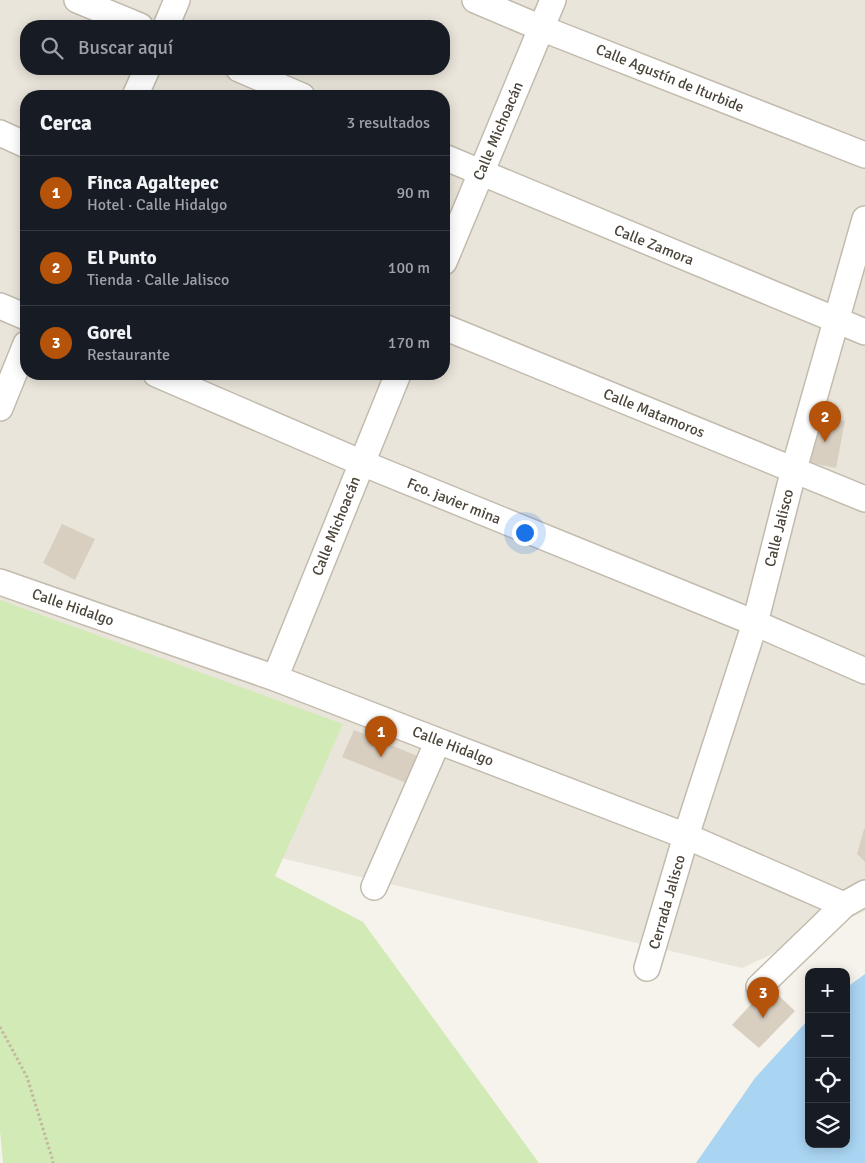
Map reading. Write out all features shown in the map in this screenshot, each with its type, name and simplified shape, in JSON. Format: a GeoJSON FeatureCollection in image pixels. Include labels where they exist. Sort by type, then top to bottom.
{"type":"FeatureCollection","features":[{"type":"Feature","properties":{"kind":"street"},"geometry":{"type":"LineString","coordinates":[[77,0],[125,20]]}},
{"type":"Feature","properties":{"kind":"street"},"geometry":{"type":"LineString","coordinates":[[169,20],[177,0]]}},
{"type":"Feature","properties":{"kind":"street","name":"Calle Agustín de Iturbide"},"geometry":{"type":"LineString","coordinates":[[475,0],[865,156]]}},
{"type":"Feature","properties":{"kind":"street","name":"Calle Michoacán"},"geometry":{"type":"LineString","coordinates":[[450,247],[553,0]]}},
{"type":"Feature","properties":{"kind":"street"},"geometry":{"type":"LineString","coordinates":[[138,90],[144,75]]}},
{"type":"Feature","properties":{"kind":"street"},"geometry":{"type":"LineString","coordinates":[[253,75],[288,90]]}},
{"type":"Feature","properties":{"kind":"street"},"geometry":{"type":"LineString","coordinates":[[0,133],[20,142]]}},
{"type":"Feature","properties":{"kind":"street","name":"Calle Zamora"},"geometry":{"type":"LineString","coordinates":[[450,160],[865,332]]}},
{"type":"Feature","properties":{"kind":"street","name":"Calle Jalisco"},"geometry":{"type":"LineString","coordinates":[[686,836],[755,623],[794,469],[865,219]]}},
{"type":"Feature","properties":{"kind":"street"},"geometry":{"type":"LineString","coordinates":[[0,306],[20,314]]}},
{"type":"Feature","properties":{"kind":"street","name":"Calle Matamoros"},"geometry":{"type":"LineString","coordinates":[[450,329],[865,499]]}},
{"type":"Feature","properties":{"kind":"street"},"geometry":{"type":"LineString","coordinates":[[0,408],[20,359]]}},
{"type":"Feature","properties":{"kind":"street","name":"Fco. javier mina"},"geometry":{"type":"LineString","coordinates":[[170,380],[362,463],[755,623],[865,671]]}},
{"type":"Feature","properties":{"kind":"street","name":"Calle Michoacán"},"geometry":{"type":"LineString","coordinates":[[275,678],[396,380]]}},
{"type":"Feature","properties":{"kind":"street","name":"Calle Hidalgo"},"geometry":{"type":"LineString","coordinates":[[0,582],[275,678],[854,899]]}},
{"type":"Feature","properties":{"kind":"street"},"geometry":{"type":"LineString","coordinates":[[374,887],[438,741]]}},
{"type":"Feature","properties":{"kind":"street","name":"Cerrada Jalisco"},"geometry":{"type":"LineString","coordinates":[[647,968],[686,836]]}},
{"type":"Feature","properties":{"kind":"street"},"geometry":{"type":"LineString","coordinates":[[759,987],[854,899]]}},
{"type":"Feature","properties":{"kind":"path"},"geometry":{"type":"LineString","coordinates":[[0,1027],[27,1077],[53,1163]]}},
{"type":"Feature","properties":{"kind":"shaded area"},"geometry":{"type":"Polygon","coordinates":[[[0,0],[865,0],[865,911],[742,968],[0,791],[0,0]]]}},
{"type":"Feature","properties":{"kind":"green space"},"geometry":{"type":"Polygon","coordinates":[[[0,600],[343,724],[275,876],[363,922],[539,1163],[3,1163],[0,1131],[0,600]]]}},
{"type":"Feature","properties":{"kind":"water"},"geometry":{"type":"Polygon","coordinates":[[[865,974],[865,1163],[696,1163],[755,1078],[805,1023],[805,1148],[850,1148],[850,985],[865,974]]]}},
{"type":"Feature","properties":{"kind":"building"},"geometry":{"type":"Polygon","coordinates":[[[815,416],[845,421],[836,468],[806,462],[815,416]]]}},
{"type":"Feature","properties":{"kind":"building"},"geometry":{"type":"Polygon","coordinates":[[[62,524],[95,539],[75,580],[43,563],[62,524]]]}},
{"type":"Feature","properties":{"kind":"building"},"geometry":{"type":"Polygon","coordinates":[[[354,730],[420,757],[409,784],[342,757],[354,730]]]}},
{"type":"Feature","properties":{"kind":"building"},"geometry":{"type":"Polygon","coordinates":[[[865,829],[865,862],[857,854],[865,829]]]}},
{"type":"Feature","properties":{"kind":"building"},"geometry":{"type":"Polygon","coordinates":[[[777,994],[795,1011],[759,1048],[732,1025],[754,1001],[765,1009],[777,994]]]}},
{"type":"Feature","properties":{"kind":"place","name":"El Punto"},"geometry":{"type":"Point","coordinates":[825,442]}},
{"type":"Feature","properties":{"kind":"place","name":"Finca Agaltepec"},"geometry":{"type":"Point","coordinates":[381,757]}},
{"type":"Feature","properties":{"kind":"place","name":"Gorel"},"geometry":{"type":"Point","coordinates":[763,1018]}}]}
